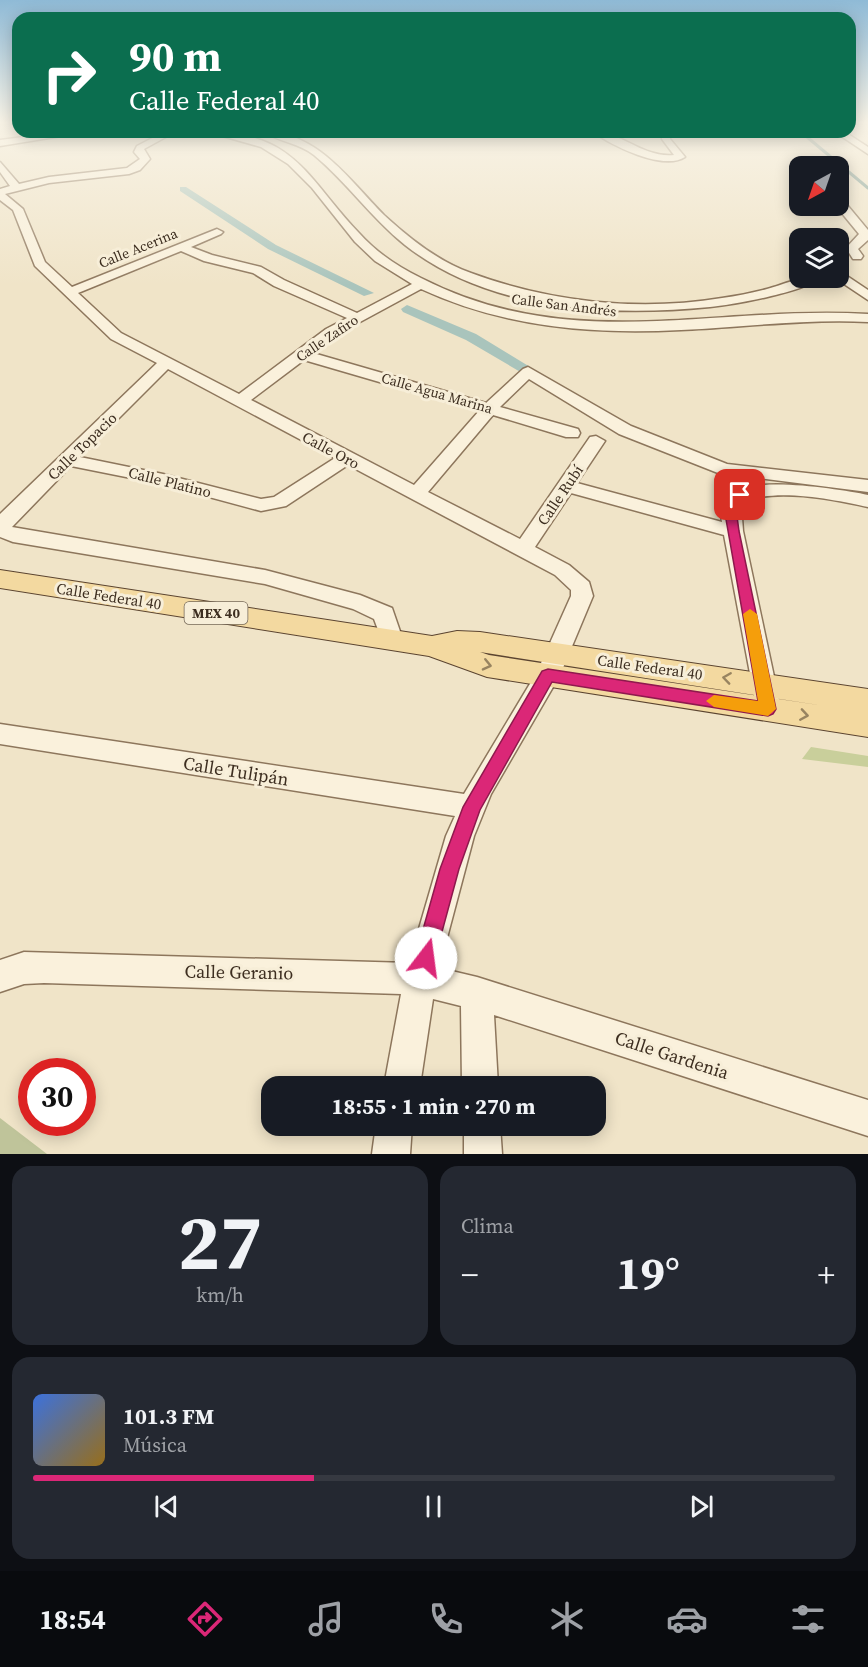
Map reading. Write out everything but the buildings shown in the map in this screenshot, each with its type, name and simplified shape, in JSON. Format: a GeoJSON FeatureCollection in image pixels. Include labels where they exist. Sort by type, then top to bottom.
{"type":"FeatureCollection","features":[{"type":"Feature","properties":{"kind":"main road","name":"Calle Federal 40"},"geometry":{"type":"LineString","coordinates":[[0,579],[432,646],[487,666],[553,664],[766,697],[868,725]]}},
{"type":"Feature","properties":{"kind":"main road","name":"Calle Federal 40"},"geometry":{"type":"LineString","coordinates":[[766,697],[868,700]]}},
{"type":"Feature","properties":{"kind":"street"},"geometry":{"type":"LineString","coordinates":[[8,177],[16,188]]}},
{"type":"Feature","properties":{"kind":"street"},"geometry":{"type":"LineString","coordinates":[[0,194],[16,188],[77,177]]}},
{"type":"Feature","properties":{"kind":"street","name":"Calle San Andrés"},"geometry":{"type":"LineString","coordinates":[[306,177],[327,199],[357,239],[392,267],[421,284],[472,305],[542,321],[603,326],[681,326],[817,315],[868,318]]}},
{"type":"Feature","properties":{"kind":"street"},"geometry":{"type":"LineString","coordinates":[[341,177],[409,243],[451,269],[497,287],[529,296],[584,304],[644,308],[679,307],[750,297],[789,287]]}},
{"type":"Feature","properties":{"kind":"street","name":"Calle Oro"},"geometry":{"type":"LineString","coordinates":[[0,194],[18,210],[36,257],[116,336],[562,570],[581,587],[582,596],[553,664]]}},
{"type":"Feature","properties":{"kind":"street"},"geometry":{"type":"LineString","coordinates":[[849,214],[865,234],[863,239],[852,248],[862,253]]}},
{"type":"Feature","properties":{"kind":"street","name":"Calle Acerina"},"geometry":{"type":"LineString","coordinates":[[70,292],[217,232]]}},
{"type":"Feature","properties":{"kind":"street"},"geometry":{"type":"LineString","coordinates":[[181,247],[208,258],[257,270],[279,283],[356,317]]}},
{"type":"Feature","properties":{"kind":"street"},"geometry":{"type":"LineString","coordinates":[[849,261],[862,253]]}},
{"type":"Feature","properties":{"kind":"street"},"geometry":{"type":"LineString","coordinates":[[849,278],[868,296]]}},
{"type":"Feature","properties":{"kind":"street","name":"Calle Zafiro"},"geometry":{"type":"LineString","coordinates":[[239,402],[301,354],[356,317],[421,284]]}},
{"type":"Feature","properties":{"kind":"street"},"geometry":{"type":"LineString","coordinates":[[644,308],[681,326]]}},
{"type":"Feature","properties":{"kind":"street","name":"Calle Agua Marina"},"geometry":{"type":"LineString","coordinates":[[301,354],[572,433]]}},
{"type":"Feature","properties":{"kind":"street","name":"Calle Topacio"},"geometry":{"type":"LineString","coordinates":[[1,530],[5,520],[166,363]]}},
{"type":"Feature","properties":{"kind":"street"},"geometry":{"type":"LineString","coordinates":[[416,495],[490,408],[528,372],[625,430],[724,469],[868,486]]}},
{"type":"Feature","properties":{"kind":"street","name":"Calle Rubí"},"geometry":{"type":"LineString","coordinates":[[523,550],[596,441]]}},
{"type":"Feature","properties":{"kind":"street","name":"Calle Platino"},"geometry":{"type":"LineString","coordinates":[[69,460],[163,479],[261,505],[270,505],[347,458]]}},
{"type":"Feature","properties":{"kind":"street"},"geometry":{"type":"LineString","coordinates":[[566,486],[733,531]]}},
{"type":"Feature","properties":{"kind":"street"},"geometry":{"type":"LineString","coordinates":[[766,697],[730,508],[740,495],[784,491],[868,501]]}},
{"type":"Feature","properties":{"kind":"street"},"geometry":{"type":"LineString","coordinates":[[1,530],[13,536],[265,577],[310,588],[360,603],[384,614],[392,640]]}},
{"type":"Feature","properties":{"kind":"street"},"geometry":{"type":"LineString","coordinates":[[404,1076],[420,980],[449,869],[472,807],[553,664]]}},
{"type":"Feature","properties":{"kind":"street","name":"Calle Tulipán"},"geometry":{"type":"LineString","coordinates":[[0,734],[472,807]]}},
{"type":"Feature","properties":{"kind":"street","name":"Calle Geranio"},"geometry":{"type":"LineString","coordinates":[[0,975],[24,968],[44,967],[376,975],[420,980],[477,993]]}},
{"type":"Feature","properties":{"kind":"street"},"geometry":{"type":"LineString","coordinates":[[477,993],[480,1076]]}},
{"type":"Feature","properties":{"kind":"street","name":"Calle Gardenia"},"geometry":{"type":"LineString","coordinates":[[477,993],[868,1118]]}},
{"type":"Feature","properties":{"kind":"street"},"geometry":{"type":"LineString","coordinates":[[391,1154],[393,1136]]}},
{"type":"Feature","properties":{"kind":"street"},"geometry":{"type":"LineString","coordinates":[[482,1136],[483,1154]]}},
{"type":"Feature","properties":{"kind":"green space"},"geometry":{"type":"Polygon","coordinates":[[[811,747],[868,756],[868,767],[802,759],[811,747]]]}},
{"type":"Feature","properties":{"kind":"green space"},"geometry":{"type":"Polygon","coordinates":[[[0,1118],[18,1132],[18,1136],[24,1136],[47,1154],[0,1154],[0,1118]]]}},
{"type":"Feature","properties":{"kind":"waterway"},"geometry":{"type":"LineString","coordinates":[[855,177],[868,188]]}},
{"type":"Feature","properties":{"kind":"waterway"},"geometry":{"type":"LineString","coordinates":[[183,189],[272,247],[368,293]]}},
{"type":"Feature","properties":{"kind":"waterway"},"geometry":{"type":"LineString","coordinates":[[407,309],[471,337],[546,381]]}},
{"type":"Feature","properties":{"kind":"slow traffic"},"geometry":{"type":"LineString","coordinates":[[714,701],[768,709],[750,614]]}},
{"type":"Feature","properties":{"kind":"route"},"geometry":{"type":"LineString","coordinates":[[426,958],[449,869],[472,807],[480,789],[548,675],[768,709],[765,684],[733,531],[730,508],[733,500],[740,495]]}}]}
